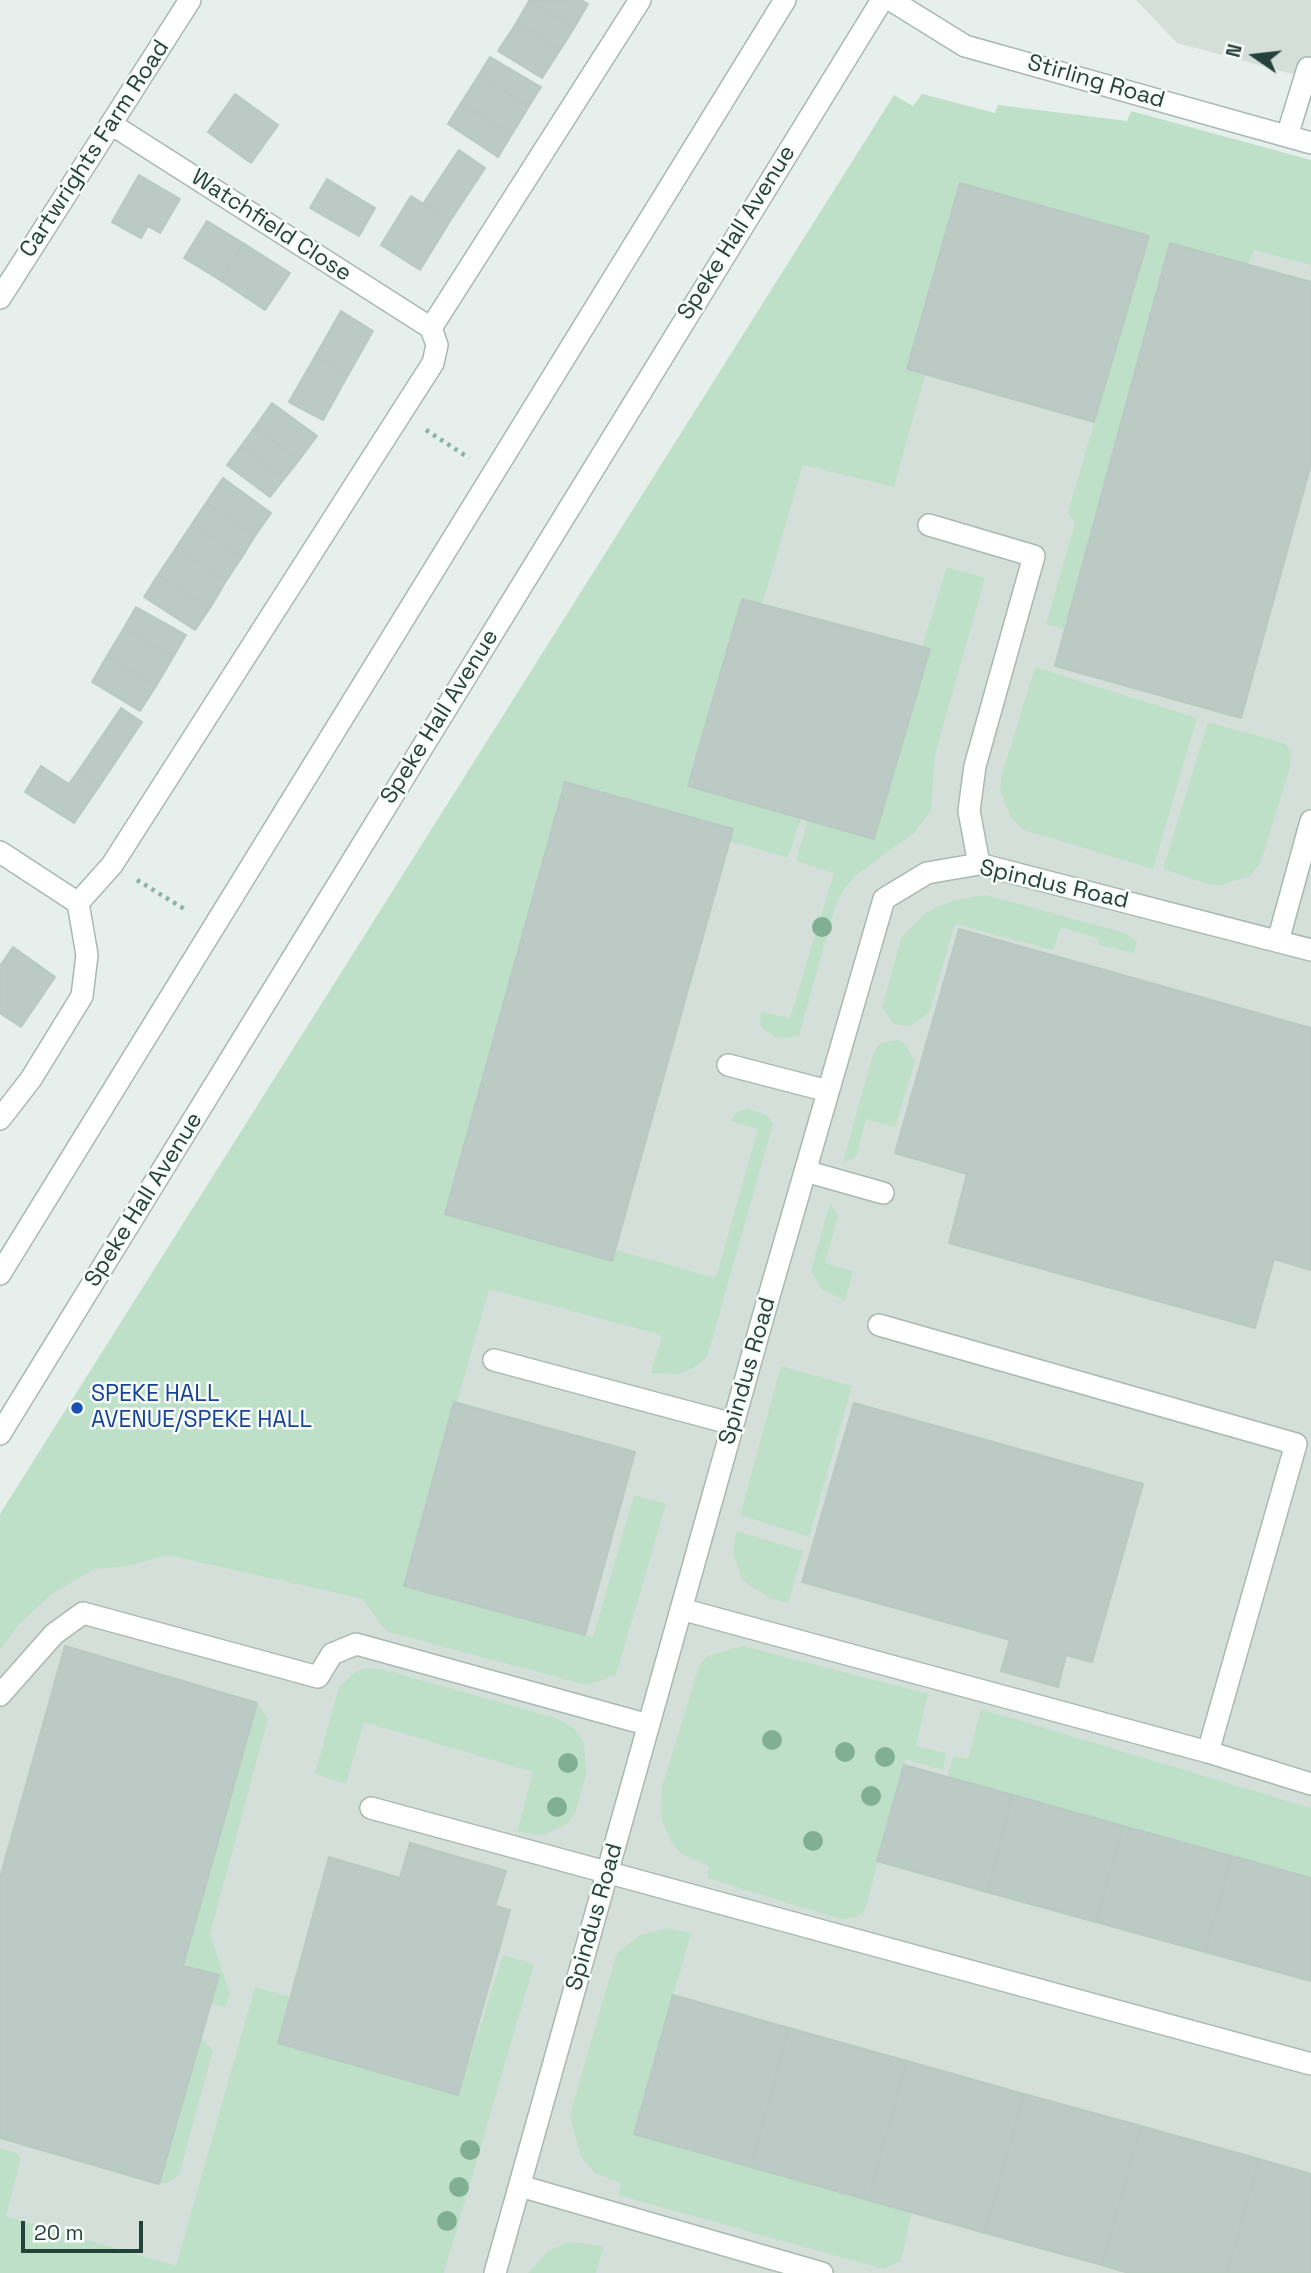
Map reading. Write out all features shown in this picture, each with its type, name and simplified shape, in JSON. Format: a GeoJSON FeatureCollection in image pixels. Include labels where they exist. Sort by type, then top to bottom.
{"type":"FeatureCollection","features":[{"type":"Feature","properties":{"kind":"street","name":"Cartwrights Farm Road"},"geometry":{"type":"LineString","coordinates":[[0,298],[190,0]]}},
{"type":"Feature","properties":{"kind":"street"},"geometry":{"type":"LineString","coordinates":[[78,903],[112,865],[433,363],[437,345],[431,328],[640,0]]}},
{"type":"Feature","properties":{"kind":"street"},"geometry":{"type":"LineString","coordinates":[[0,1274],[785,0]]}},
{"type":"Feature","properties":{"kind":"street","name":"Speke Hall Avenue"},"geometry":{"type":"LineString","coordinates":[[0,1434],[882,0]]}},
{"type":"Feature","properties":{"kind":"street","name":"Stirling Road"},"geometry":{"type":"LineString","coordinates":[[891,0],[965,46],[1311,143]]}},
{"type":"Feature","properties":{"kind":"street"},"geometry":{"type":"LineString","coordinates":[[1287,136],[1308,68]]}},
{"type":"Feature","properties":{"kind":"street","name":"Watchfield Close"},"geometry":{"type":"LineString","coordinates":[[111,124],[431,328]]}},
{"type":"Feature","properties":{"kind":"street"},"geometry":{"type":"LineString","coordinates":[[929,525],[1034,556],[975,766],[969,810],[979,864]]}},
{"type":"Feature","properties":{"kind":"street"},"geometry":{"type":"LineString","coordinates":[[1278,941],[1311,821]]}},
{"type":"Feature","properties":{"kind":"street"},"geometry":{"type":"LineString","coordinates":[[0,852],[78,903],[87,955],[82,996],[31,1079],[0,1119]]}},
{"type":"Feature","properties":{"kind":"street","name":"Spindus Road"},"geometry":{"type":"LineString","coordinates":[[495,2273],[733,1424],[884,899],[927,873],[979,864],[1311,950]]}},
{"type":"Feature","properties":{"kind":"street"},"geometry":{"type":"LineString","coordinates":[[728,1065],[828,1091]]}},
{"type":"Feature","properties":{"kind":"street"},"geometry":{"type":"LineString","coordinates":[[805,1171],[883,1193]]}},
{"type":"Feature","properties":{"kind":"street"},"geometry":{"type":"LineString","coordinates":[[878,1325],[1304,1437],[1208,1752]]}},
{"type":"Feature","properties":{"kind":"street"},"geometry":{"type":"LineString","coordinates":[[494,1360],[733,1424]]}},
{"type":"Feature","properties":{"kind":"street"},"geometry":{"type":"LineString","coordinates":[[681,1609],[1208,1752],[1311,1784]]}},
{"type":"Feature","properties":{"kind":"street"},"geometry":{"type":"LineString","coordinates":[[0,1695],[54,1634],[83,1613],[318,1677],[332,1654],[356,1644],[649,1725]]}},
{"type":"Feature","properties":{"kind":"street"},"geometry":{"type":"LineString","coordinates":[[371,1808],[1311,2064]]}},
{"type":"Feature","properties":{"kind":"street"},"geometry":{"type":"LineString","coordinates":[[520,2186],[822,2273]]}},
{"type":"Feature","properties":{"kind":"path"},"geometry":{"type":"LineString","coordinates":[[415,391],[426,430],[493,474]]}},
{"type":"Feature","properties":{"kind":"path"},"geometry":{"type":"LineString","coordinates":[[112,865],[214,926]]}},
{"type":"Feature","properties":{"kind":"shaded area"},"geometry":{"type":"Polygon","coordinates":[[[1136,0],[1311,0],[1311,79],[1177,43],[1136,0]]]}},
{"type":"Feature","properties":{"kind":"shaded area"},"geometry":{"type":"Polygon","coordinates":[[[922,94],[1311,200],[1311,2273],[0,2273],[0,1546],[922,94]]]}},
{"type":"Feature","properties":{"kind":"green space"},"geometry":{"type":"Polygon","coordinates":[[[922,94],[995,113],[998,105],[1127,121],[1131,111],[1311,160],[1311,265],[1254,250],[1248,264],[1170,243],[1064,629],[1046,624],[1075,523],[1068,513],[1148,236],[960,183],[907,369],[925,375],[894,487],[803,465],[762,605],[742,599],[688,785],[801,818],[788,858],[730,841],[733,829],[565,782],[445,1214],[612,1261],[616,1250],[716,1278],[758,1129],[731,1121],[737,1112],[747,1108],[766,1115],[773,1124],[707,1358],[693,1368],[680,1374],[651,1373],[662,1335],[489,1289],[405,1586],[593,1637],[634,1495],[666,1504],[616,1675],[586,1685],[389,1632],[380,1624],[363,1599],[168,1555],[128,1566],[94,1569],[53,1593],[20,1623],[0,1650],[0,1514],[894,95],[913,106],[922,94]]]}},
{"type":"Feature","properties":{"kind":"green space"},"geometry":{"type":"Polygon","coordinates":[[[947,567],[985,578],[935,755],[931,810],[914,833],[856,875],[843,890],[835,907],[799,1036],[779,1039],[763,1029],[760,1023],[761,1012],[790,1018],[834,873],[796,861],[808,820],[930,649],[922,647],[947,567]]]}},
{"type":"Feature","properties":{"kind":"green space"},"geometry":{"type":"Polygon","coordinates":[[[1035,667],[1197,718],[1153,869],[1034,833],[1023,829],[1011,818],[1000,791],[1001,778],[1035,667]]]}},
{"type":"Feature","properties":{"kind":"green space"},"geometry":{"type":"Polygon","coordinates":[[[1208,722],[1286,744],[1291,752],[1290,767],[1261,862],[1250,876],[1221,885],[1207,884],[1163,869],[1208,722]]]}},
{"type":"Feature","properties":{"kind":"green space"},"geometry":{"type":"Polygon","coordinates":[[[986,895],[1125,933],[1137,941],[1134,953],[1098,945],[1099,939],[1061,927],[1053,950],[955,924],[929,1013],[910,1026],[894,1024],[882,1008],[901,938],[923,915],[937,907],[954,900],[986,895]]]}},
{"type":"Feature","properties":{"kind":"green space"},"geometry":{"type":"Polygon","coordinates":[[[898,1040],[905,1044],[915,1062],[895,1127],[866,1119],[857,1154],[852,1160],[843,1162],[874,1051],[881,1043],[898,1040]]]}},
{"type":"Feature","properties":{"kind":"green space"},"geometry":{"type":"Polygon","coordinates":[[[830,1203],[838,1216],[825,1263],[853,1271],[845,1301],[822,1289],[811,1270],[830,1203]]]}},
{"type":"Feature","properties":{"kind":"green space"},"geometry":{"type":"Polygon","coordinates":[[[781,1366],[852,1386],[809,1537],[740,1515],[781,1366]]]}},
{"type":"Feature","properties":{"kind":"green space"},"geometry":{"type":"Polygon","coordinates":[[[736,1531],[803,1551],[788,1603],[772,1599],[743,1581],[733,1555],[736,1531]]]}},
{"type":"Feature","properties":{"kind":"green space"},"geometry":{"type":"Polygon","coordinates":[[[743,1646],[928,1694],[916,1746],[946,1753],[943,1770],[905,1759],[867,1903],[864,1912],[853,1918],[840,1919],[707,1878],[709,1866],[682,1854],[672,1843],[666,1830],[661,1816],[662,1787],[699,1666],[707,1656],[743,1646]]]}},
{"type":"Feature","properties":{"kind":"green space"},"geometry":{"type":"Polygon","coordinates":[[[367,1668],[381,1669],[556,1718],[574,1728],[584,1743],[586,1774],[576,1811],[567,1824],[544,1835],[517,1832],[533,1772],[364,1722],[346,1784],[315,1774],[339,1687],[356,1671],[367,1668]]]}},
{"type":"Feature","properties":{"kind":"green space"},"geometry":{"type":"Polygon","coordinates":[[[257,1703],[268,1719],[210,1934],[230,1994],[225,2008],[211,2003],[218,1975],[183,1966],[257,1703]]]}},
{"type":"Feature","properties":{"kind":"green space"},"geometry":{"type":"Polygon","coordinates":[[[981,1709],[1311,1808],[1311,1878],[947,1777],[953,1756],[968,1759],[981,1709]]]}},
{"type":"Feature","properties":{"kind":"green space"},"geometry":{"type":"Polygon","coordinates":[[[668,1928],[691,1933],[634,2134],[912,2212],[901,2261],[883,2269],[618,2195],[621,2183],[595,2173],[580,2155],[570,2114],[617,1953],[641,1935],[668,1928]]]}},
{"type":"Feature","properties":{"kind":"green space"},"geometry":{"type":"Polygon","coordinates":[[[503,1955],[534,1964],[444,2273],[0,2273],[0,2148],[15,2152],[21,2158],[6,2216],[176,2266],[255,1987],[290,1997],[278,2043],[458,2095],[503,1955]]]}},
{"type":"Feature","properties":{"kind":"green space"},"geometry":{"type":"Polygon","coordinates":[[[201,2039],[213,2050],[179,2175],[167,2183],[159,2184],[201,2039]]]}},
{"type":"Feature","properties":{"kind":"green space"},"geometry":{"type":"Polygon","coordinates":[[[568,2242],[604,2246],[596,2273],[528,2273],[548,2251],[568,2242]]]}},
{"type":"Feature","properties":{"kind":"building"},"geometry":{"type":"Polygon","coordinates":[[[581,0],[588,4],[574,28],[529,1],[581,0]]]}},
{"type":"Feature","properties":{"kind":"building"},"geometry":{"type":"Polygon","coordinates":[[[529,1],[574,28],[560,50],[517,22],[529,1]]]}},
{"type":"Feature","properties":{"kind":"building"},"geometry":{"type":"Polygon","coordinates":[[[517,22],[560,50],[542,78],[498,51],[517,22]]]}},
{"type":"Feature","properties":{"kind":"building"},"geometry":{"type":"Polygon","coordinates":[[[490,57],[541,87],[529,106],[479,75],[490,57]]]}},
{"type":"Feature","properties":{"kind":"building"},"geometry":{"type":"Polygon","coordinates":[[[479,75],[529,106],[512,134],[461,103],[479,75]]]}},
{"type":"Feature","properties":{"kind":"building"},"geometry":{"type":"Polygon","coordinates":[[[235,94],[278,125],[251,163],[208,132],[235,94]]]}},
{"type":"Feature","properties":{"kind":"building"},"geometry":{"type":"Polygon","coordinates":[[[461,103],[512,134],[498,157],[448,124],[461,103]]]}},
{"type":"Feature","properties":{"kind":"building"},"geometry":{"type":"Polygon","coordinates":[[[459,150],[485,168],[450,221],[423,204],[459,150]]]}},
{"type":"Feature","properties":{"kind":"building"},"geometry":{"type":"Polygon","coordinates":[[[139,175],[180,199],[160,233],[148,226],[141,238],[112,222],[139,175]]]}},
{"type":"Feature","properties":{"kind":"building"},"geometry":{"type":"Polygon","coordinates":[[[327,179],[375,208],[359,236],[310,208],[327,179]]]}},
{"type":"Feature","properties":{"kind":"building"},"geometry":{"type":"Polygon","coordinates":[[[960,183],[1149,236],[1094,422],[907,369],[960,183]]]}},
{"type":"Feature","properties":{"kind":"building"},"geometry":{"type":"Polygon","coordinates":[[[411,196],[450,221],[420,270],[381,245],[411,196]]]}},
{"type":"Feature","properties":{"kind":"building"},"geometry":{"type":"Polygon","coordinates":[[[207,221],[243,243],[220,280],[184,258],[207,221]]]}},
{"type":"Feature","properties":{"kind":"building"},"geometry":{"type":"Polygon","coordinates":[[[243,243],[290,273],[265,310],[220,280],[243,243]]]}},
{"type":"Feature","properties":{"kind":"building"},"geometry":{"type":"Polygon","coordinates":[[[1170,243],[1311,282],[1311,464],[1241,718],[1055,666],[1170,243]]]}},
{"type":"Feature","properties":{"kind":"building"},"geometry":{"type":"Polygon","coordinates":[[[341,311],[373,331],[348,375],[316,355],[341,311]]]}},
{"type":"Feature","properties":{"kind":"building"},"geometry":{"type":"Polygon","coordinates":[[[316,355],[348,375],[323,420],[289,402],[316,355]]]}},
{"type":"Feature","properties":{"kind":"building"},"geometry":{"type":"Polygon","coordinates":[[[272,403],[317,436],[299,460],[255,427],[272,403]]]}},
{"type":"Feature","properties":{"kind":"building"},"geometry":{"type":"Polygon","coordinates":[[[255,427],[299,460],[284,479],[241,446],[255,427]]]}},
{"type":"Feature","properties":{"kind":"building"},"geometry":{"type":"Polygon","coordinates":[[[241,446],[284,479],[270,497],[227,465],[241,446]]]}},
{"type":"Feature","properties":{"kind":"building"},"geometry":{"type":"Polygon","coordinates":[[[223,478],[271,513],[255,536],[206,503],[223,478]]]}},
{"type":"Feature","properties":{"kind":"building"},"geometry":{"type":"Polygon","coordinates":[[[206,503],[255,536],[242,557],[192,524],[206,503]]]}},
{"type":"Feature","properties":{"kind":"building"},"geometry":{"type":"Polygon","coordinates":[[[192,524],[242,557],[226,581],[176,548],[192,524]]]}},
{"type":"Feature","properties":{"kind":"building"},"geometry":{"type":"Polygon","coordinates":[[[176,548],[226,581],[210,608],[158,575],[176,548]]]}},
{"type":"Feature","properties":{"kind":"building"},"geometry":{"type":"Polygon","coordinates":[[[158,575],[210,608],[195,630],[144,597],[158,575]]]}},
{"type":"Feature","properties":{"kind":"building"},"geometry":{"type":"Polygon","coordinates":[[[742,599],[930,649],[874,839],[688,786],[742,599]]]}},
{"type":"Feature","properties":{"kind":"building"},"geometry":{"type":"Polygon","coordinates":[[[136,607],[186,635],[173,657],[124,628],[136,607]]]}},
{"type":"Feature","properties":{"kind":"building"},"geometry":{"type":"Polygon","coordinates":[[[124,628],[173,657],[156,686],[107,656],[124,628]]]}},
{"type":"Feature","properties":{"kind":"building"},"geometry":{"type":"Polygon","coordinates":[[[107,656],[156,686],[140,711],[92,682],[107,656]]]}},
{"type":"Feature","properties":{"kind":"building"},"geometry":{"type":"Polygon","coordinates":[[[121,708],[142,722],[100,785],[79,770],[121,708]]]}},
{"type":"Feature","properties":{"kind":"building"},"geometry":{"type":"Polygon","coordinates":[[[41,766],[69,784],[79,770],[100,785],[74,823],[25,792],[41,766]]]}},
{"type":"Feature","properties":{"kind":"building"},"geometry":{"type":"Polygon","coordinates":[[[565,782],[733,829],[612,1261],[445,1214],[565,782]]]}},
{"type":"Feature","properties":{"kind":"building"},"geometry":{"type":"Polygon","coordinates":[[[959,929],[1311,1028],[1311,1270],[1274,1259],[1255,1328],[949,1243],[967,1174],[895,1153],[959,929]]]}},
{"type":"Feature","properties":{"kind":"building"},"geometry":{"type":"Polygon","coordinates":[[[13,947],[55,977],[21,1027],[0,1013],[0,966],[13,947]]]}},
{"type":"Feature","properties":{"kind":"building"},"geometry":{"type":"Polygon","coordinates":[[[454,1402],[635,1452],[585,1635],[404,1586],[454,1402]]]}},
{"type":"Feature","properties":{"kind":"building"},"geometry":{"type":"Polygon","coordinates":[[[854,1403],[1143,1484],[1092,1662],[1066,1655],[1058,1687],[1001,1671],[1010,1640],[802,1582],[854,1403]]]}},
{"type":"Feature","properties":{"kind":"building"},"geometry":{"type":"Polygon","coordinates":[[[65,1646],[257,1703],[183,1966],[219,1975],[159,2184],[0,2138],[0,1878],[65,1646]]]}},
{"type":"Feature","properties":{"kind":"building"},"geometry":{"type":"Polygon","coordinates":[[[904,1765],[1013,1795],[987,1892],[877,1861],[904,1765]]]}},
{"type":"Feature","properties":{"kind":"building"},"geometry":{"type":"Polygon","coordinates":[[[1013,1795],[1123,1826],[1096,1922],[987,1892],[1013,1795]]]}},
{"type":"Feature","properties":{"kind":"building"},"geometry":{"type":"Polygon","coordinates":[[[1123,1826],[1232,1856],[1205,1952],[1096,1922],[1123,1826]]]}},
{"type":"Feature","properties":{"kind":"building"},"geometry":{"type":"Polygon","coordinates":[[[410,1843],[506,1871],[495,1906],[510,1910],[458,2095],[278,2043],[329,1857],[400,1878],[410,1843]]]}},
{"type":"Feature","properties":{"kind":"building"},"geometry":{"type":"Polygon","coordinates":[[[1232,1856],[1311,1878],[1311,1981],[1205,1952],[1232,1856]]]}},
{"type":"Feature","properties":{"kind":"building"},"geometry":{"type":"Polygon","coordinates":[[[673,1995],[789,2028],[751,2167],[634,2134],[673,1995]]]}},
{"type":"Feature","properties":{"kind":"building"},"geometry":{"type":"Polygon","coordinates":[[[789,2028],[907,2061],[868,2200],[751,2167],[789,2028]]]}},
{"type":"Feature","properties":{"kind":"building"},"geometry":{"type":"Polygon","coordinates":[[[907,2061],[1024,2094],[985,2233],[868,2200],[907,2061]]]}},
{"type":"Feature","properties":{"kind":"building"},"geometry":{"type":"Polygon","coordinates":[[[1024,2094],[1141,2126],[1102,2265],[985,2233],[1024,2094]]]}},
{"type":"Feature","properties":{"kind":"building"},"geometry":{"type":"Polygon","coordinates":[[[1141,2126],[1259,2159],[1227,2273],[1129,2273],[1102,2265],[1141,2126]]]}},
{"type":"Feature","properties":{"kind":"building"},"geometry":{"type":"Polygon","coordinates":[[[1259,2159],[1311,2174],[1311,2273],[1227,2273],[1259,2159]]]}},
{"type":"Feature","properties":{"kind":"place","name":"SPEKE HALL AVENUE/SPEKE HALL"},"geometry":{"type":"Point","coordinates":[77,1408]}}]}
